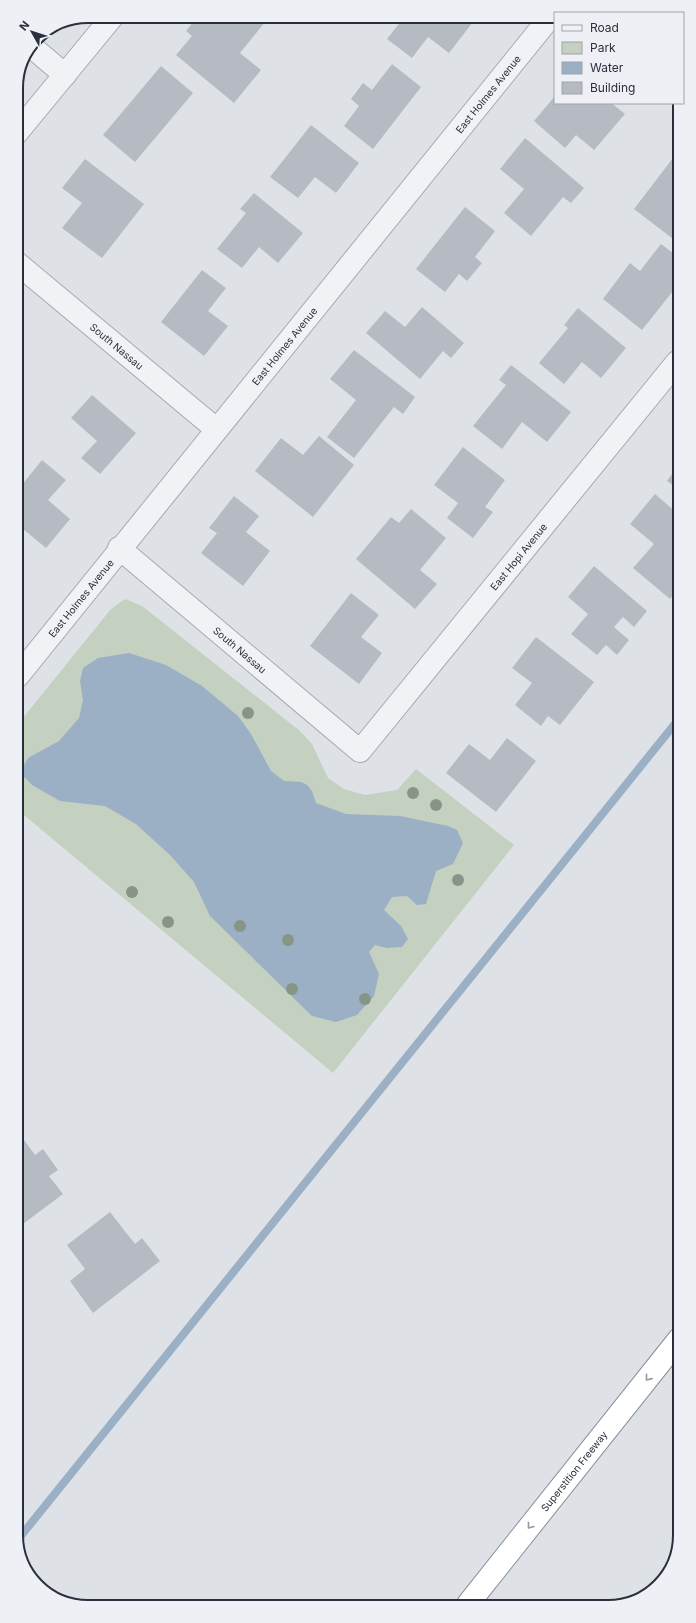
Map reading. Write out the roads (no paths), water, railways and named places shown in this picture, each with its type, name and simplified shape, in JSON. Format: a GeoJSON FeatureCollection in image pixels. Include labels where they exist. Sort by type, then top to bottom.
{"type":"FeatureCollection","features":[{"type":"Feature","properties":{"kind":"highway","name":"Superstition Freeway"},"geometry":{"type":"LineString","coordinates":[[471,1600],[673,1347]]}},
{"type":"Feature","properties":{"kind":"street"},"geometry":{"type":"LineString","coordinates":[[23,126],[107,23]]}},
{"type":"Feature","properties":{"kind":"street","name":"East Holmes Avenue"},"geometry":{"type":"LineString","coordinates":[[23,670],[216,428],[545,23]]}},
{"type":"Feature","properties":{"kind":"street"},"geometry":{"type":"LineString","coordinates":[[38,52],[65,75]]}},
{"type":"Feature","properties":{"kind":"street","name":"South Nassau"},"geometry":{"type":"LineString","coordinates":[[23,268],[216,428]]}},
{"type":"Feature","properties":{"kind":"street","name":"East Hopi Avenue"},"geometry":{"type":"LineString","coordinates":[[360,751],[673,367]]}},
{"type":"Feature","properties":{"kind":"street","name":"South Nassau"},"geometry":{"type":"LineString","coordinates":[[120,548],[360,751]]}},
{"type":"Feature","properties":{"kind":"water"},"geometry":{"type":"Polygon","coordinates":[[[129,653],[166,665],[202,686],[238,716],[251,734],[271,771],[284,781],[301,782],[307,785],[312,791],[316,803],[346,814],[400,816],[448,826],[457,830],[463,843],[453,864],[436,871],[426,904],[417,905],[407,896],[392,897],[384,910],[401,926],[408,939],[402,947],[387,948],[375,945],[369,952],[379,974],[374,996],[357,1015],[336,1022],[312,1016],[210,916],[194,882],[170,855],[136,824],[105,806],[60,801],[32,785],[24,777],[23,767],[28,758],[59,741],[79,718],[83,700],[80,681],[83,668],[98,658],[129,653]]]}},
{"type":"Feature","properties":{"kind":"waterway"},"geometry":{"type":"LineString","coordinates":[[23,1533],[673,726]]}}]}
